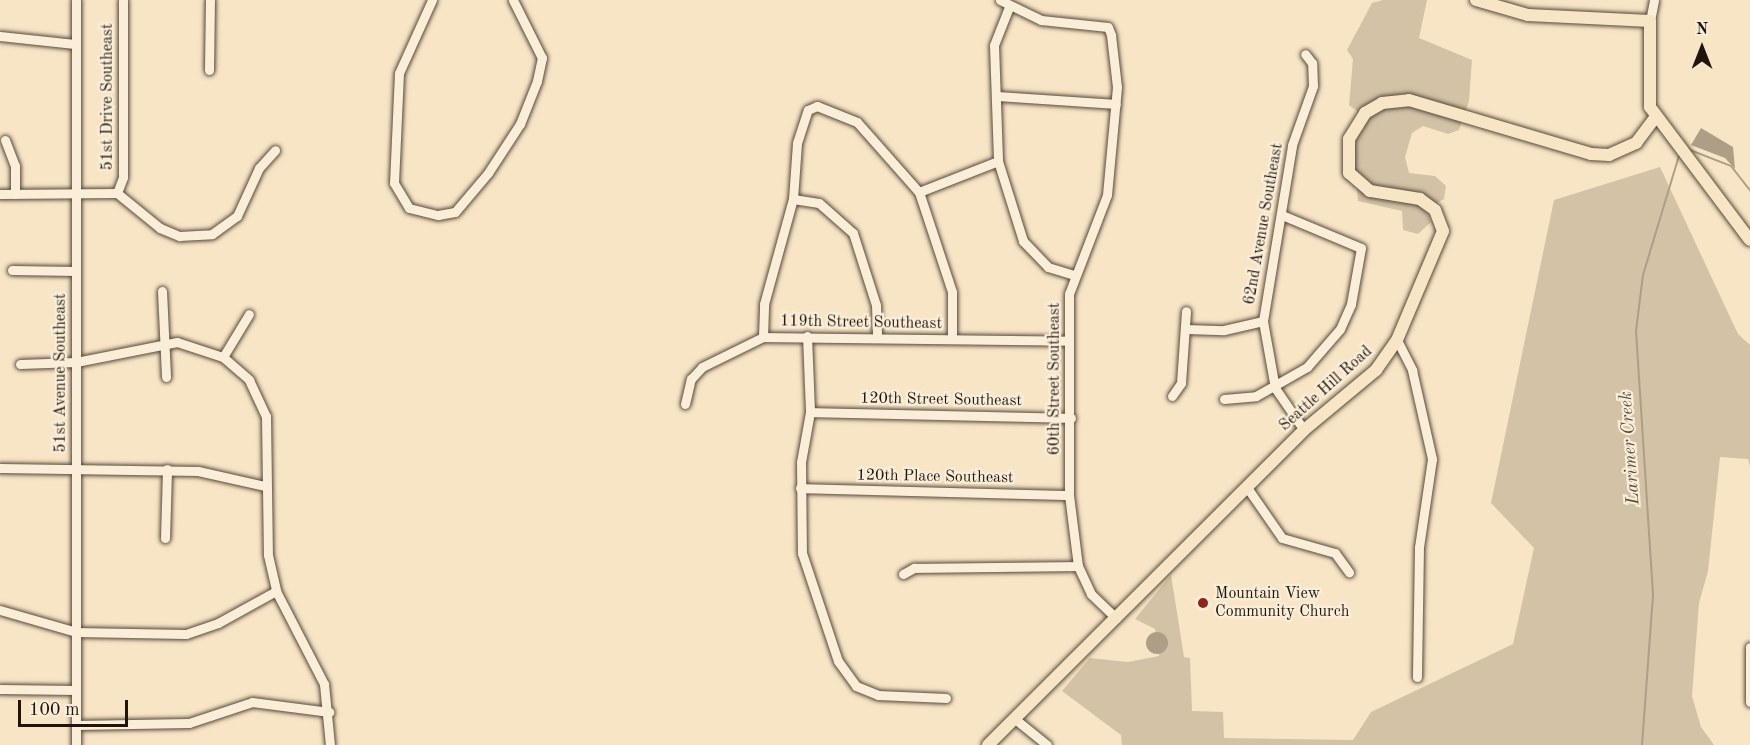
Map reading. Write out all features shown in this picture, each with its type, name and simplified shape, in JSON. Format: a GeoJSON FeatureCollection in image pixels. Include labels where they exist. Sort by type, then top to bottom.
{"type":"FeatureCollection","features":[{"type":"Feature","properties":{"kind":"main road"},"geometry":{"type":"LineString","coordinates":[[1476,0],[1528,15],[1650,21],[1647,89],[1656,118],[1750,240]]}},
{"type":"Feature","properties":{"kind":"main road","name":"Seattle Hill Road"},"geometry":{"type":"LineString","coordinates":[[988,745],[1304,430],[1377,370],[1397,340],[1443,231],[1435,210],[1420,200],[1370,191],[1349,173],[1350,139],[1365,113],[1382,103],[1409,100],[1591,154],[1609,155],[1636,143],[1656,118]]}},
{"type":"Feature","properties":{"kind":"street","name":"51st Avenue Southeast"},"geometry":{"type":"LineString","coordinates":[[76,0],[76,745]]}},
{"type":"Feature","properties":{"kind":"street","name":"51st Drive Southeast"},"geometry":{"type":"LineString","coordinates":[[117,193],[123,177],[123,0]]}},
{"type":"Feature","properties":{"kind":"street"},"geometry":{"type":"LineString","coordinates":[[209,69],[210,0]]}},
{"type":"Feature","properties":{"kind":"street"},"geometry":{"type":"LineString","coordinates":[[432,0],[397,85],[394,183],[409,208],[438,215],[455,212],[520,124],[542,58],[517,3]]}},
{"type":"Feature","properties":{"kind":"street"},"geometry":{"type":"LineString","coordinates":[[1000,0],[1010,7],[994,45],[998,96],[998,161],[1023,241],[1048,267],[1074,275]]}},
{"type":"Feature","properties":{"kind":"street"},"geometry":{"type":"LineString","coordinates":[[1650,21],[1654,0]]}},
{"type":"Feature","properties":{"kind":"street","name":"60th Street Southeast"},"geometry":{"type":"LineString","coordinates":[[1010,7],[1060,24],[1108,27],[1116,104],[1107,195],[1074,275],[1069,341],[1071,418],[1069,495],[1078,566],[1091,594],[1116,618]]}},
{"type":"Feature","properties":{"kind":"street"},"geometry":{"type":"LineString","coordinates":[[0,36],[75,44]]}},
{"type":"Feature","properties":{"kind":"street","name":"62nd Avenue Southeast"},"geometry":{"type":"LineString","coordinates":[[1304,430],[1275,388],[1263,321],[1292,145],[1313,86],[1312,63],[1305,54]]}},
{"type":"Feature","properties":{"kind":"street"},"geometry":{"type":"LineString","coordinates":[[998,96],[1116,104]]}},
{"type":"Feature","properties":{"kind":"street"},"geometry":{"type":"LineString","coordinates":[[763,337],[761,317],[793,199],[794,155],[808,110],[840,110],[857,122],[919,192],[952,292],[952,339]]}},
{"type":"Feature","properties":{"kind":"street"},"geometry":{"type":"LineString","coordinates":[[5,140],[15,166],[15,194]]}},
{"type":"Feature","properties":{"kind":"street"},"geometry":{"type":"LineString","coordinates":[[0,194],[117,193],[164,230],[179,236],[212,234],[237,216],[259,168],[275,150]]}},
{"type":"Feature","properties":{"kind":"street"},"geometry":{"type":"LineString","coordinates":[[919,192],[998,161]]}},
{"type":"Feature","properties":{"kind":"street"},"geometry":{"type":"LineString","coordinates":[[793,199],[819,203],[853,233],[876,305],[877,338]]}},
{"type":"Feature","properties":{"kind":"street"},"geometry":{"type":"LineString","coordinates":[[1224,399],[1275,388],[1307,367],[1340,329],[1362,261],[1361,248],[1353,242],[1282,215]]}},
{"type":"Feature","properties":{"kind":"street"},"geometry":{"type":"LineString","coordinates":[[12,270],[76,271]]}},
{"type":"Feature","properties":{"kind":"street"},"geometry":{"type":"LineString","coordinates":[[162,291],[166,377]]}},
{"type":"Feature","properties":{"kind":"street"},"geometry":{"type":"LineString","coordinates":[[1172,396],[1181,382],[1186,311]]}},
{"type":"Feature","properties":{"kind":"street"},"geometry":{"type":"LineString","coordinates":[[223,357],[249,314]]}},
{"type":"Feature","properties":{"kind":"street"},"geometry":{"type":"LineString","coordinates":[[1186,329],[1224,330],[1263,321]]}},
{"type":"Feature","properties":{"kind":"street"},"geometry":{"type":"LineString","coordinates":[[807,336],[810,412],[800,488],[802,552],[838,661],[856,686],[878,695],[946,698]]}},
{"type":"Feature","properties":{"kind":"street","name":"119th Street Southeast"},"geometry":{"type":"LineString","coordinates":[[685,404],[691,379],[702,367],[763,337],[1069,341]]}},
{"type":"Feature","properties":{"kind":"street"},"geometry":{"type":"LineString","coordinates":[[1397,340],[1412,370],[1432,459],[1419,547],[1416,677]]}},
{"type":"Feature","properties":{"kind":"street"},"geometry":{"type":"LineString","coordinates":[[20,364],[76,362],[164,341],[200,346],[223,357],[249,380],[266,416],[265,486],[268,555],[276,591],[316,661],[328,712],[330,745]]}},
{"type":"Feature","properties":{"kind":"street","name":"120th Street Southeast"},"geometry":{"type":"LineString","coordinates":[[810,412],[1071,418]]}},
{"type":"Feature","properties":{"kind":"street"},"geometry":{"type":"LineString","coordinates":[[0,468],[167,469],[265,486]]}},
{"type":"Feature","properties":{"kind":"street"},"geometry":{"type":"LineString","coordinates":[[165,538],[167,469]]}},
{"type":"Feature","properties":{"kind":"street"},"geometry":{"type":"LineString","coordinates":[[1246,486],[1282,538],[1335,553],[1349,572]]}},
{"type":"Feature","properties":{"kind":"street","name":"120th Place Southeast"},"geometry":{"type":"LineString","coordinates":[[800,488],[1069,495]]}},
{"type":"Feature","properties":{"kind":"street"},"geometry":{"type":"LineString","coordinates":[[903,574],[914,568],[1078,566]]}},
{"type":"Feature","properties":{"kind":"street"},"geometry":{"type":"LineString","coordinates":[[0,610],[76,632],[186,634],[218,623],[276,591]]}},
{"type":"Feature","properties":{"kind":"street"},"geometry":{"type":"LineString","coordinates":[[1750,647],[1750,702]]}},
{"type":"Feature","properties":{"kind":"street"},"geometry":{"type":"LineString","coordinates":[[0,689],[76,690]]}},
{"type":"Feature","properties":{"kind":"street"},"geometry":{"type":"LineString","coordinates":[[76,725],[178,725],[252,702],[328,712]]}},
{"type":"Feature","properties":{"kind":"street"},"geometry":{"type":"LineString","coordinates":[[1015,719],[1047,745]]}},
{"type":"Feature","properties":{"kind":"shaded area"},"geometry":{"type":"Polygon","coordinates":[[[1383,0],[1427,0],[1419,38],[1472,60],[1469,101],[1459,130],[1448,134],[1423,126],[1412,133],[1405,157],[1409,173],[1435,176],[1446,186],[1444,199],[1425,209],[1431,222],[1418,234],[1403,230],[1402,211],[1358,201],[1354,152],[1361,114],[1349,105],[1353,59],[1347,50],[1372,3],[1383,0]]]}},
{"type":"Feature","properties":{"kind":"shaded area"},"geometry":{"type":"Polygon","coordinates":[[[1701,128],[1733,147],[1735,169],[1725,158],[1691,145],[1701,128]]]}},
{"type":"Feature","properties":{"kind":"shaded area"},"geometry":{"type":"Polygon","coordinates":[[[1660,167],[1738,334],[1750,345],[1750,467],[1748,459],[1720,457],[1708,571],[1699,603],[1692,696],[1701,727],[1714,745],[1122,745],[1121,735],[1062,691],[1090,658],[1128,662],[1159,656],[1155,629],[1135,619],[1171,575],[1184,657],[1190,658],[1192,711],[1223,712],[1224,738],[1353,740],[1371,712],[1513,644],[1534,548],[1491,503],[1554,200],[1660,167]]]}},
{"type":"Feature","properties":{"kind":"shaded area"},"geometry":{"type":"Polygon","coordinates":[[[1157,632],[1165,635],[1168,643],[1165,651],[1157,654],[1149,651],[1146,643],[1149,635],[1157,632]]]}},
{"type":"Feature","properties":{"kind":"waterway","name":"Larimer Creek"},"geometry":{"type":"LineString","coordinates":[[1685,148],[1731,166],[1750,190]]}},
{"type":"Feature","properties":{"kind":"waterway","name":"Larimer Creek"},"geometry":{"type":"LineString","coordinates":[[1642,745],[1653,594],[1636,331],[1643,275],[1679,156]]}},
{"type":"Feature","properties":{"kind":"place","name":"Mountain View Community Church"},"geometry":{"type":"Point","coordinates":[1203,603]}}]}
